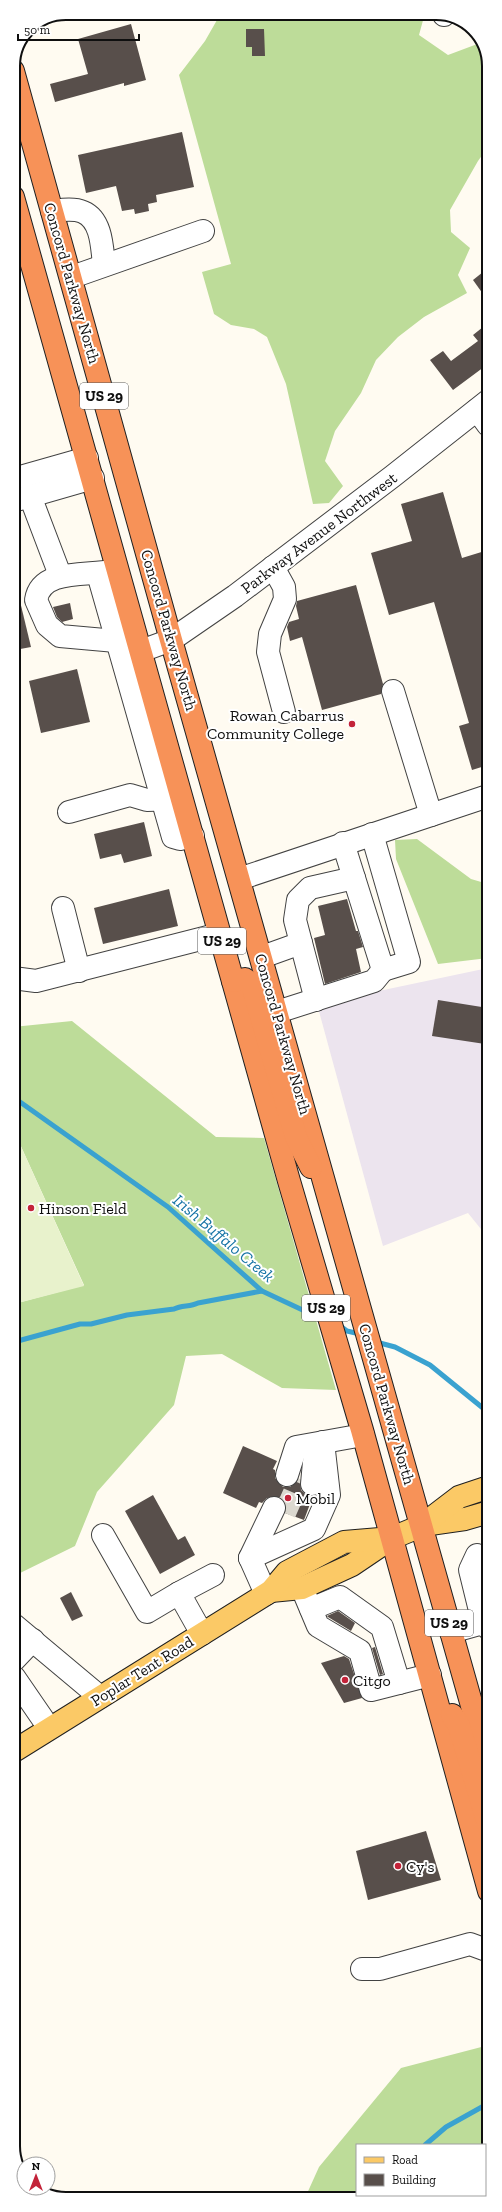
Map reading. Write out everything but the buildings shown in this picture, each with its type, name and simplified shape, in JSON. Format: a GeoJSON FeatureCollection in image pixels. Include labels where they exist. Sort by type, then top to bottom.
{"type":"FeatureCollection","features":[{"type":"Feature","properties":{"kind":"highway","name":"Concord Parkway North"},"geometry":{"type":"LineString","coordinates":[[20,96],[72,277],[171,640],[262,957],[451,1632],[482,1719]]}},
{"type":"Feature","properties":{"kind":"highway","name":"Concord Parkway North"},"geometry":{"type":"LineString","coordinates":[[20,222],[90,468],[108,572],[129,647],[168,749],[172,799],[193,836],[392,1538],[431,1678],[469,1825],[482,1868]]}},
{"type":"Feature","properties":{"kind":"highway"},"geometry":{"type":"LineString","coordinates":[[233,981],[245,979],[252,985],[296,1137],[333,1213]]}},
{"type":"Feature","properties":{"kind":"highway"},"geometry":{"type":"LineString","coordinates":[[431,1678],[459,1726],[482,1803]]}},
{"type":"Feature","properties":{"kind":"main road"},"geometry":{"type":"LineString","coordinates":[[422,1526],[459,1497],[482,1489]]}},
{"type":"Feature","properties":{"kind":"main road"},"geometry":{"type":"LineString","coordinates":[[392,1538],[422,1526],[465,1520],[482,1514]]}},
{"type":"Feature","properties":{"kind":"main road","name":"Poplar Tent Road"},"geometry":{"type":"LineString","coordinates":[[268,1593],[302,1588],[352,1565],[392,1538]]}},
{"type":"Feature","properties":{"kind":"main road","name":"Poplar Tent Road"},"geometry":{"type":"LineString","coordinates":[[20,1747],[268,1593],[287,1572],[344,1542],[392,1538]]}},
{"type":"Feature","properties":{"kind":"street"},"geometry":{"type":"LineString","coordinates":[[52,210],[83,212],[91,217],[100,235],[104,265]]}},
{"type":"Feature","properties":{"kind":"street"},"geometry":{"type":"LineString","coordinates":[[72,277],[203,231]]}},
{"type":"Feature","properties":{"kind":"street","name":"Parkway Avenue Northwest"},"geometry":{"type":"LineString","coordinates":[[129,647],[171,640],[235,596],[482,413]]}},
{"type":"Feature","properties":{"kind":"street"},"geometry":{"type":"LineString","coordinates":[[20,478],[90,468]]}},
{"type":"Feature","properties":{"kind":"street"},"geometry":{"type":"LineString","coordinates":[[60,575],[22,499],[90,468]]}},
{"type":"Feature","properties":{"kind":"street"},"geometry":{"type":"LineString","coordinates":[[273,567],[284,587],[284,599],[270,634],[268,652],[284,712]]}},
{"type":"Feature","properties":{"kind":"street"},"geometry":{"type":"LineString","coordinates":[[69,812],[130,795],[147,800],[172,799],[152,765],[129,647],[60,636],[52,631],[44,619],[36,600],[40,589],[60,575],[108,572]]}},
{"type":"Feature","properties":{"kind":"street"},"geometry":{"type":"LineString","coordinates":[[393,691],[431,815]]}},
{"type":"Feature","properties":{"kind":"street"},"geometry":{"type":"LineString","coordinates":[[130,795],[137,783],[168,749]]}},
{"type":"Feature","properties":{"kind":"street"},"geometry":{"type":"LineString","coordinates":[[239,879],[343,843],[482,798]]}},
{"type":"Feature","properties":{"kind":"street"},"geometry":{"type":"LineString","coordinates":[[277,1012],[374,981],[383,970],[409,962],[372,834]]}},
{"type":"Feature","properties":{"kind":"street"},"geometry":{"type":"LineString","coordinates":[[343,843],[383,970]]}},
{"type":"Feature","properties":{"kind":"street"},"geometry":{"type":"LineString","coordinates":[[316,1000],[295,920],[298,900],[310,888],[354,878]]}},
{"type":"Feature","properties":{"kind":"street"},"geometry":{"type":"LineString","coordinates":[[63,908],[78,971]]}},
{"type":"Feature","properties":{"kind":"street"},"geometry":{"type":"LineString","coordinates":[[20,979],[36,981],[220,934]]}},
{"type":"Feature","properties":{"kind":"street"},"geometry":{"type":"LineString","coordinates":[[262,957],[301,943]]}},
{"type":"Feature","properties":{"kind":"street"},"geometry":{"type":"LineString","coordinates":[[314,1444],[363,1435]]}},
{"type":"Feature","properties":{"kind":"street"},"geometry":{"type":"LineString","coordinates":[[300,1479],[314,1444]]}},
{"type":"Feature","properties":{"kind":"street"},"geometry":{"type":"LineString","coordinates":[[250,1558],[314,1529],[329,1495],[314,1444]]}},
{"type":"Feature","properties":{"kind":"street"},"geometry":{"type":"LineString","coordinates":[[250,1558],[286,1513],[279,1545]]}},
{"type":"Feature","properties":{"kind":"street"},"geometry":{"type":"LineString","coordinates":[[103,1535],[147,1612],[213,1575]]}},
{"type":"Feature","properties":{"kind":"street"},"geometry":{"type":"LineString","coordinates":[[477,1555],[470,1570],[482,1612]]}},
{"type":"Feature","properties":{"kind":"street"},"geometry":{"type":"LineString","coordinates":[[250,1558],[268,1593]]}},
{"type":"Feature","properties":{"kind":"street"},"geometry":{"type":"LineString","coordinates":[[302,1588],[318,1626],[360,1651],[371,1690],[399,1683],[431,1678]]}},
{"type":"Feature","properties":{"kind":"street"},"geometry":{"type":"LineString","coordinates":[[179,1593],[202,1634]]}},
{"type":"Feature","properties":{"kind":"street"},"geometry":{"type":"LineString","coordinates":[[311,1609],[340,1597],[382,1627],[399,1683]]}},
{"type":"Feature","properties":{"kind":"street"},"geometry":{"type":"LineString","coordinates":[[355,1648],[382,1627]]}},
{"type":"Feature","properties":{"kind":"street"},"geometry":{"type":"LineString","coordinates":[[451,1632],[482,1627]]}},
{"type":"Feature","properties":{"kind":"street"},"geometry":{"type":"LineString","coordinates":[[20,1630],[100,1697]]}},
{"type":"Feature","properties":{"kind":"street"},"geometry":{"type":"LineString","coordinates":[[20,1653],[32,1640]]}},
{"type":"Feature","properties":{"kind":"street"},"geometry":{"type":"LineString","coordinates":[[20,1686],[49,1728]]}},
{"type":"Feature","properties":{"kind":"street"},"geometry":{"type":"LineString","coordinates":[[362,1969],[380,1969],[470,1944],[482,1948]]}},
{"type":"Feature","properties":{"kind":"shaded area"},"geometry":{"type":"Polygon","coordinates":[[[482,969],[482,1230],[468,1213],[383,1246],[317,1004],[482,969]]]}},
{"type":"Feature","properties":{"kind":"green space"},"geometry":{"type":"Polygon","coordinates":[[[217,20],[423,20],[419,35],[448,55],[477,44],[480,51],[482,66],[482,155],[450,210],[451,232],[470,248],[458,275],[467,293],[424,317],[398,337],[376,360],[361,393],[335,431],[325,461],[343,486],[329,503],[313,504],[286,384],[267,337],[254,329],[231,325],[214,314],[202,272],[231,264],[179,75],[205,41],[217,20]]]}},
{"type":"Feature","properties":{"kind":"green space"},"geometry":{"type":"Polygon","coordinates":[[[417,839],[471,879],[482,882],[482,959],[438,964],[396,859],[395,840],[417,839]]]}},
{"type":"Feature","properties":{"kind":"green space"},"geometry":{"type":"Polygon","coordinates":[[[72,1021],[216,1137],[264,1138],[336,1390],[282,1388],[222,1354],[186,1356],[174,1405],[97,1492],[75,1546],[20,1573],[20,1302],[84,1285],[20,1144],[20,1026],[72,1021]]]}},
{"type":"Feature","properties":{"kind":"green space","name":"Hinson Field"},"geometry":{"type":"Polygon","coordinates":[[[20,1144],[84,1286],[20,1302],[20,1144]]]}},
{"type":"Feature","properties":{"kind":"green space"},"geometry":{"type":"Polygon","coordinates":[[[482,2047],[482,2144],[356,2144],[356,2192],[308,2192],[319,2167],[401,2068],[482,2047]]]}},
{"type":"Feature","properties":{"kind":"waterway","name":"Irish Buffalo Creek"},"geometry":{"type":"LineString","coordinates":[[20,1102],[168,1207],[262,1291],[324,1320]]}},
{"type":"Feature","properties":{"kind":"waterway"},"geometry":{"type":"LineString","coordinates":[[20,1340],[80,1324],[91,1324],[127,1315],[174,1309],[262,1291]]}},
{"type":"Feature","properties":{"kind":"waterway","name":"Irish Buffalo Creek"},"geometry":{"type":"LineString","coordinates":[[339,1325],[347,1331],[360,1334]]}},
{"type":"Feature","properties":{"kind":"waterway","name":"Irish Buffalo Creek"},"geometry":{"type":"LineString","coordinates":[[376,1342],[395,1347],[430,1365],[482,1407]]}},
{"type":"Feature","properties":{"kind":"waterway"},"geometry":{"type":"LineString","coordinates":[[426,2144],[446,2127],[482,2107]]}},
{"type":"Feature","properties":{"kind":"tunnel"},"geometry":{"type":"LineString","coordinates":[[285,1513],[300,1479]]}},
{"type":"Feature","properties":{"kind":"place","name":"Rowan Cabarrus Community College"},"geometry":{"type":"Point","coordinates":[352,724]}},
{"type":"Feature","properties":{"kind":"place","name":"Hinson Field"},"geometry":{"type":"Point","coordinates":[31,1208]}},
{"type":"Feature","properties":{"kind":"place","name":"Mobil"},"geometry":{"type":"Point","coordinates":[288,1498]}},
{"type":"Feature","properties":{"kind":"place","name":"Citgo"},"geometry":{"type":"Point","coordinates":[345,1680]}},
{"type":"Feature","properties":{"kind":"place","name":"Cy's"},"geometry":{"type":"Point","coordinates":[398,1866]}}]}
